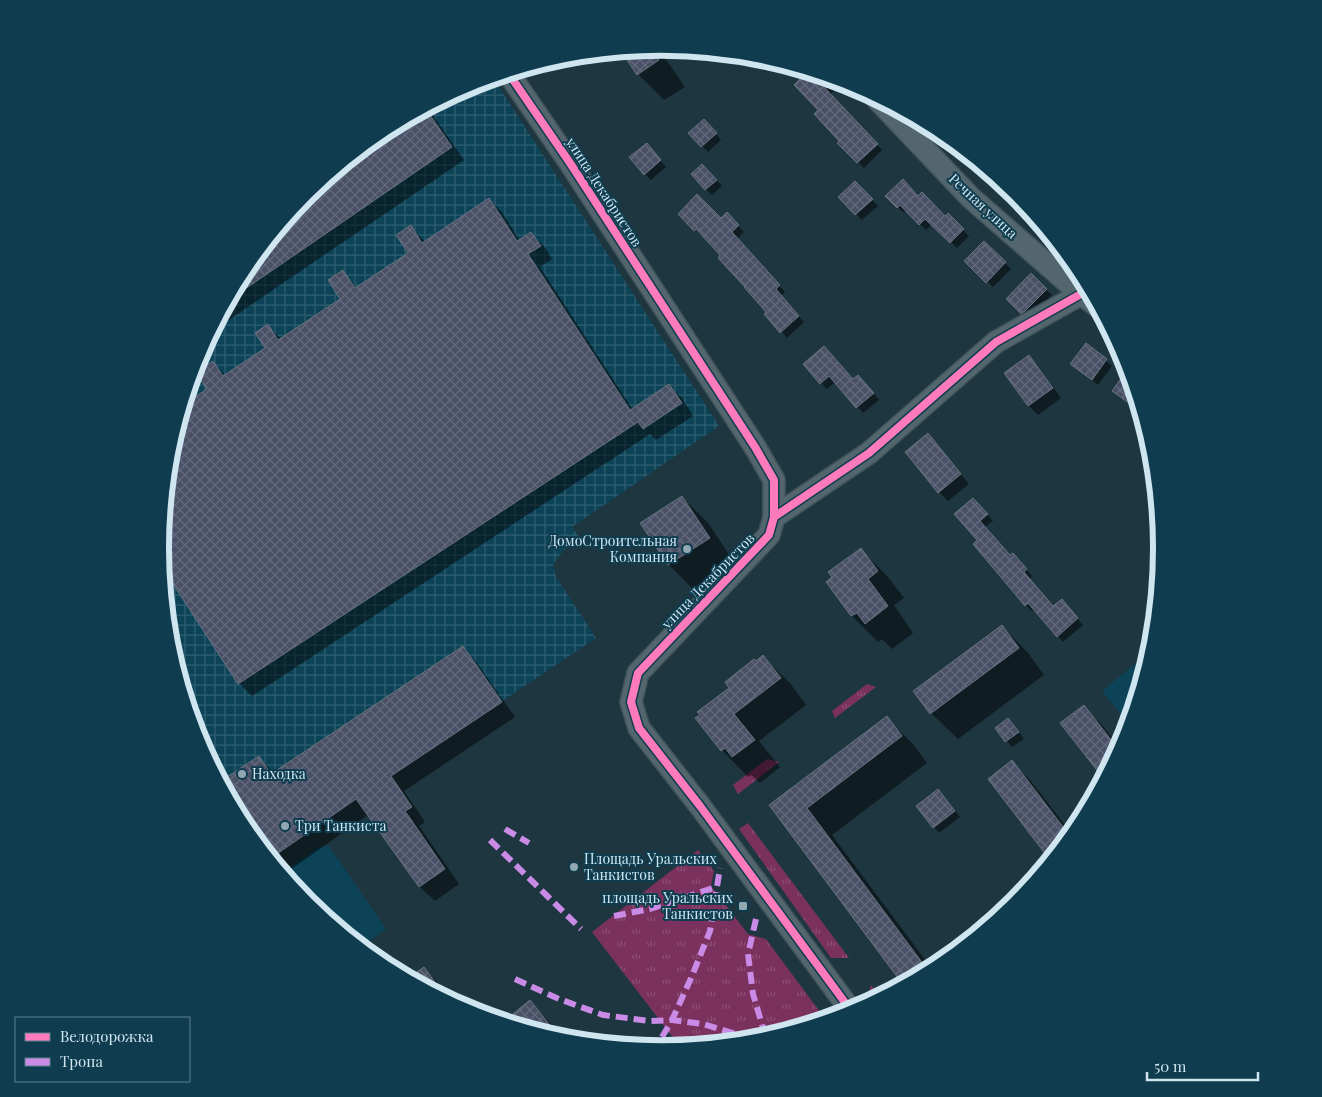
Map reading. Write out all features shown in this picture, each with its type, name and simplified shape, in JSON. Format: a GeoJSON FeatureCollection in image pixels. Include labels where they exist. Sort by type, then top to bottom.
{"type":"FeatureCollection","features":[{"type":"Feature","properties":{"kind":"street","name":"улица Декабристов"},"geometry":{"type":"LineString","coordinates":[[513,79],[570,163],[774,480],[774,517],[769,535],[638,673],[631,702],[639,728],[700,806],[846,1004]]}},
{"type":"Feature","properties":{"kind":"street","name":"Речная улица"},"geometry":{"type":"LineString","coordinates":[[890,113],[971,198],[1082,294]]}},
{"type":"Feature","properties":{"kind":"street"},"geometry":{"type":"LineString","coordinates":[[774,517],[869,453],[996,342],[1086,301]]}},
{"type":"Feature","properties":{"kind":"shaded area"},"geometry":{"type":"Polygon","coordinates":[[[497,84],[719,426],[572,527],[580,538],[566,547],[553,565],[556,577],[596,638],[275,854],[235,795],[206,737],[195,707],[178,645],[170,581],[169,548],[173,484],[178,452],[195,390],[206,360],[220,331],[252,275],[291,224],[336,178],[388,139],[443,107],[497,84]]]}},
{"type":"Feature","properties":{"kind":"shaded area"},"geometry":{"type":"Polygon","coordinates":[[[1140,660],[1123,717],[1102,691],[1140,660]]]}},
{"type":"Feature","properties":{"kind":"shaded area"},"geometry":{"type":"Polygon","coordinates":[[[320,846],[329,846],[386,929],[367,943],[336,919],[287,868],[320,846]]]}},
{"type":"Feature","properties":{"kind":"green space"},"geometry":{"type":"Polygon","coordinates":[[[867,684],[876,687],[835,718],[832,711],[867,684]]]}},
{"type":"Feature","properties":{"kind":"green space"},"geometry":{"type":"Polygon","coordinates":[[[767,759],[779,762],[738,794],[733,785],[767,759]]]}},
{"type":"Feature","properties":{"kind":"green space"},"geometry":{"type":"Polygon","coordinates":[[[748,823],[849,958],[831,958],[739,829],[748,823]]]}},
{"type":"Feature","properties":{"kind":"green space"},"geometry":{"type":"Polygon","coordinates":[[[698,850],[714,871],[711,886],[748,934],[766,939],[822,1014],[788,1024],[725,1037],[675,1041],[592,932],[698,850]]]}},
{"type":"Feature","properties":{"kind":"green space"},"geometry":{"type":"Polygon","coordinates":[[[871,985],[876,991],[868,995],[871,985]]]}},
{"type":"Feature","properties":{"kind":"building"},"geometry":{"type":"Polygon","coordinates":[[[656,56],[659,60],[637,75],[625,57],[656,56]]]}},
{"type":"Feature","properties":{"kind":"building"},"geometry":{"type":"Polygon","coordinates":[[[802,77],[828,86],[825,88],[878,144],[857,163],[837,143],[839,141],[814,114],[818,110],[794,85],[802,77]]]}},
{"type":"Feature","properties":{"kind":"building"},"geometry":{"type":"Polygon","coordinates":[[[430,114],[452,147],[242,291],[270,249],[313,200],[336,178],[388,139],[430,114]]]}},
{"type":"Feature","properties":{"kind":"building"},"geometry":{"type":"Polygon","coordinates":[[[704,119],[717,133],[701,147],[688,133],[704,119]]]}},
{"type":"Feature","properties":{"kind":"building"},"geometry":{"type":"Polygon","coordinates":[[[647,143],[661,160],[644,175],[629,157],[647,143]]]}},
{"type":"Feature","properties":{"kind":"building"},"geometry":{"type":"Polygon","coordinates":[[[702,164],[717,180],[705,190],[691,174],[702,164]]]}},
{"type":"Feature","properties":{"kind":"building"},"geometry":{"type":"Polygon","coordinates":[[[903,179],[918,196],[922,192],[945,216],[948,213],[964,229],[950,243],[925,219],[919,225],[900,205],[897,208],[885,196],[903,179]]]}},
{"type":"Feature","properties":{"kind":"building"},"geometry":{"type":"Polygon","coordinates":[[[855,181],[873,199],[855,215],[838,197],[855,181]]]}},
{"type":"Feature","properties":{"kind":"building"},"geometry":{"type":"Polygon","coordinates":[[[697,194],[721,218],[727,212],[739,225],[732,232],[780,285],[776,289],[799,316],[780,333],[764,314],[766,312],[718,258],[720,255],[696,229],[694,231],[678,214],[697,194]]]}},
{"type":"Feature","properties":{"kind":"building"},"geometry":{"type":"Polygon","coordinates":[[[489,198],[517,241],[531,232],[541,246],[528,254],[630,410],[669,384],[682,403],[643,429],[638,422],[238,684],[170,579],[170,516],[178,452],[193,398],[207,389],[199,378],[203,368],[213,361],[223,376],[265,348],[255,333],[268,324],[278,340],[340,299],[328,280],[343,270],[355,288],[408,253],[396,235],[411,225],[422,243],[489,198]]]}},
{"type":"Feature","properties":{"kind":"building"},"geometry":{"type":"Polygon","coordinates":[[[984,241],[1006,262],[986,283],[964,261],[984,241]]]}},
{"type":"Feature","properties":{"kind":"building"},"geometry":{"type":"Polygon","coordinates":[[[1031,273],[1047,289],[1021,314],[1006,299],[1031,273]]]}},
{"type":"Feature","properties":{"kind":"building"},"geometry":{"type":"Polygon","coordinates":[[[1086,343],[1107,359],[1092,380],[1070,364],[1086,343]]]}},
{"type":"Feature","properties":{"kind":"building"},"geometry":{"type":"Polygon","coordinates":[[[824,346],[853,379],[858,375],[874,393],[856,408],[829,376],[820,384],[803,364],[824,346]]]}},
{"type":"Feature","properties":{"kind":"building"},"geometry":{"type":"Polygon","coordinates":[[[1029,355],[1053,388],[1028,406],[1004,373],[1029,355]]]}},
{"type":"Feature","properties":{"kind":"building"},"geometry":{"type":"Polygon","coordinates":[[[1122,377],[1131,405],[1112,391],[1122,377]]]}},
{"type":"Feature","properties":{"kind":"building"},"geometry":{"type":"Polygon","coordinates":[[[928,433],[961,474],[938,493],[905,452],[928,433]]]}},
{"type":"Feature","properties":{"kind":"building"},"geometry":{"type":"Polygon","coordinates":[[[682,496],[710,538],[668,565],[640,523],[682,496]]]}},
{"type":"Feature","properties":{"kind":"building"},"geometry":{"type":"Polygon","coordinates":[[[973,498],[988,514],[980,521],[1010,555],[1013,553],[1027,569],[1024,572],[1053,606],[1062,599],[1078,618],[1057,637],[1028,603],[1025,606],[973,544],[977,540],[954,514],[973,498]]]}},
{"type":"Feature","properties":{"kind":"building"},"geometry":{"type":"Polygon","coordinates":[[[861,548],[878,571],[868,579],[888,606],[865,624],[857,613],[851,616],[826,582],[832,577],[828,572],[861,548]]]}},
{"type":"Feature","properties":{"kind":"building"},"geometry":{"type":"Polygon","coordinates":[[[1002,625],[1019,648],[930,714],[913,691],[1002,625]]]}},
{"type":"Feature","properties":{"kind":"building"},"geometry":{"type":"Polygon","coordinates":[[[463,646],[502,702],[391,776],[412,807],[405,811],[445,869],[419,887],[356,799],[276,855],[252,822],[226,778],[259,756],[271,774],[463,646]]]}},
{"type":"Feature","properties":{"kind":"building"},"geometry":{"type":"Polygon","coordinates":[[[763,655],[781,678],[734,714],[755,740],[732,757],[725,748],[721,751],[695,718],[700,715],[697,712],[729,688],[725,682],[754,659],[756,661],[763,655]]]}},
{"type":"Feature","properties":{"kind":"building"},"geometry":{"type":"Polygon","coordinates":[[[1084,705],[1113,743],[1099,772],[1060,723],[1084,705]]]}},
{"type":"Feature","properties":{"kind":"building"},"geometry":{"type":"Polygon","coordinates":[[[887,716],[902,736],[807,808],[924,965],[899,979],[769,805],[887,716]]]}},
{"type":"Feature","properties":{"kind":"building"},"geometry":{"type":"Polygon","coordinates":[[[1008,718],[1019,732],[1005,742],[995,728],[1008,718]]]}},
{"type":"Feature","properties":{"kind":"building"},"geometry":{"type":"Polygon","coordinates":[[[1012,760],[1065,829],[1046,855],[988,779],[1012,760]]]}},
{"type":"Feature","properties":{"kind":"building"},"geometry":{"type":"Polygon","coordinates":[[[938,789],[955,811],[933,828],[916,806],[938,789]]]}},
{"type":"Feature","properties":{"kind":"building"},"geometry":{"type":"Polygon","coordinates":[[[424,967],[439,988],[415,975],[414,974],[424,967]]]}},
{"type":"Feature","properties":{"kind":"building"},"geometry":{"type":"Polygon","coordinates":[[[530,1000],[552,1028],[534,1024],[509,1017],[530,1000]]]}},
{"type":"Feature","properties":{"kind":"marked path"},"geometry":{"type":"LineString","coordinates":[[505,829],[529,843]]}},
{"type":"Feature","properties":{"kind":"marked path"},"geometry":{"type":"LineString","coordinates":[[490,840],[581,929]]}},
{"type":"Feature","properties":{"kind":"marked path"},"geometry":{"type":"LineString","coordinates":[[662,1037],[692,976],[710,931],[720,868]]}},
{"type":"Feature","properties":{"kind":"marked path"},"geometry":{"type":"LineString","coordinates":[[614,916],[650,909],[716,887]]}},
{"type":"Feature","properties":{"kind":"marked path"},"geometry":{"type":"LineString","coordinates":[[756,919],[748,954],[753,994],[763,1030]]}},
{"type":"Feature","properties":{"kind":"marked path"},"geometry":{"type":"LineString","coordinates":[[515,979],[559,999],[603,1015],[650,1021],[672,1020],[703,1024],[738,1035]]}},
{"type":"Feature","properties":{"kind":"cycle path"},"geometry":{"type":"LineString","coordinates":[[513,79],[570,163],[755,447],[774,480],[774,517],[769,535],[638,673],[631,702],[639,728],[700,806],[846,1004]]}},
{"type":"Feature","properties":{"kind":"cycle path"},"geometry":{"type":"LineString","coordinates":[[774,517],[869,453],[996,342],[1081,294]]}},
{"type":"Feature","properties":{"kind":"place","name":"ДомоСтроительная Компания"},"geometry":{"type":"Point","coordinates":[687,549]}},
{"type":"Feature","properties":{"kind":"place","name":"Находка"},"geometry":{"type":"Point","coordinates":[242,774]}},
{"type":"Feature","properties":{"kind":"place","name":"Три Танкиста"},"geometry":{"type":"Point","coordinates":[285,826]}},
{"type":"Feature","properties":{"kind":"place","name":"Площадь Уральских Танкистов"},"geometry":{"type":"Point","coordinates":[574,867]}},
{"type":"Feature","properties":{"kind":"place","name":"площадь Уральских Танкистов"},"geometry":{"type":"Point","coordinates":[743,906]}}]}
